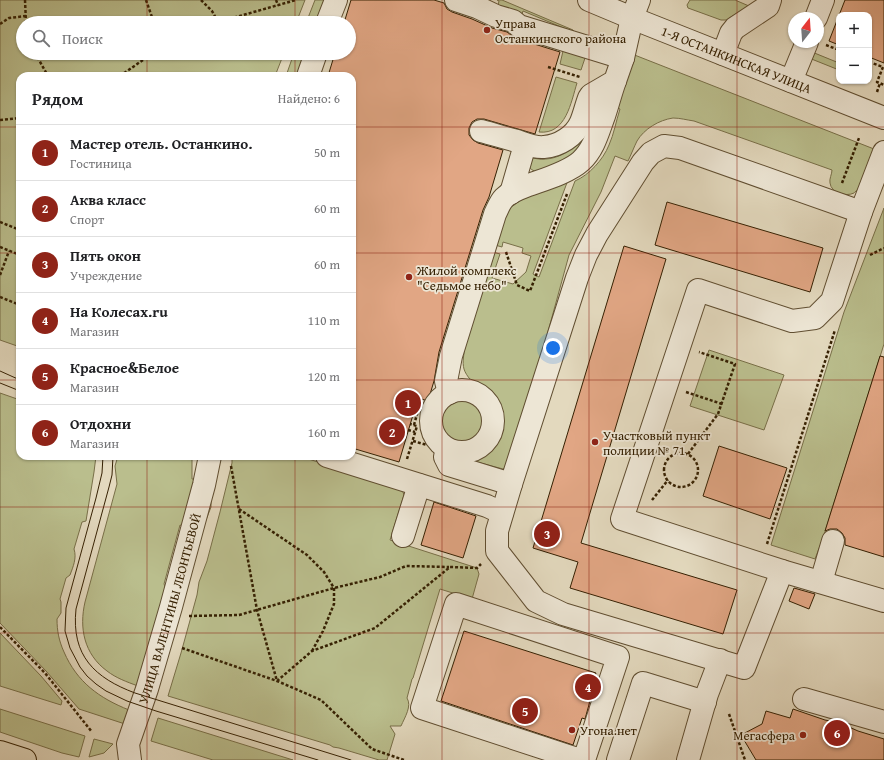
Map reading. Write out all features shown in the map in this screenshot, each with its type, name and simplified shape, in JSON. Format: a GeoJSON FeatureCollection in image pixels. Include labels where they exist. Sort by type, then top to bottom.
{"type":"FeatureCollection","features":[{"type":"Feature","properties":{"kind":"main road"},"geometry":{"type":"LineString","coordinates":[[0,752],[25,760]]}},
{"type":"Feature","properties":{"kind":"street"},"geometry":{"type":"LineString","coordinates":[[330,16],[336,0]]}},
{"type":"Feature","properties":{"kind":"street"},"geometry":{"type":"LineString","coordinates":[[456,0],[477,6],[496,16],[513,21],[519,26],[623,58]]}},
{"type":"Feature","properties":{"kind":"street","name":"1-Я ОСТАНКИНСКАЯ УЛИЦА"},"geometry":{"type":"LineString","coordinates":[[589,0],[635,9],[723,54],[884,118]]}},
{"type":"Feature","properties":{"kind":"street"},"geometry":{"type":"LineString","coordinates":[[723,54],[731,33],[735,28],[768,6],[770,0]]}},
{"type":"Feature","properties":{"kind":"street"},"geometry":{"type":"LineString","coordinates":[[818,12],[823,0]]}},
{"type":"Feature","properties":{"kind":"street"},"geometry":{"type":"LineString","coordinates":[[448,393],[446,381],[451,356],[499,205],[505,197],[522,187],[568,170],[577,165],[593,146],[623,58],[635,9]]}},
{"type":"Feature","properties":{"kind":"street"},"geometry":{"type":"LineString","coordinates":[[791,81],[813,48]]}},
{"type":"Feature","properties":{"kind":"street"},"geometry":{"type":"LineString","coordinates":[[309,72],[314,60]]}},
{"type":"Feature","properties":{"kind":"street"},"geometry":{"type":"LineString","coordinates":[[481,131],[533,146],[543,148],[554,146],[569,137],[581,123],[591,95],[615,81]]}},
{"type":"Feature","properties":{"kind":"street"},"geometry":{"type":"LineString","coordinates":[[782,571],[744,668],[563,614],[536,601],[497,551],[497,531],[577,278],[586,255],[605,221],[650,153],[664,146],[680,148],[861,212]]}},
{"type":"Feature","properties":{"kind":"street"},"geometry":{"type":"LineString","coordinates":[[884,152],[861,212],[832,301],[815,318],[792,321],[698,290],[622,519],[782,571],[884,601]]}},
{"type":"Feature","properties":{"kind":"street"},"geometry":{"type":"LineString","coordinates":[[511,193],[522,155]]}},
{"type":"Feature","properties":{"kind":"street"},"geometry":{"type":"LineString","coordinates":[[463,390],[477,394],[485,400],[493,417],[493,427],[490,436],[484,444],[476,450],[457,452],[448,449],[440,443],[434,435],[431,426],[431,416],[435,407],[448,393],[463,390]]}},
{"type":"Feature","properties":{"kind":"street"},"geometry":{"type":"LineString","coordinates":[[448,449],[445,457],[449,465],[511,484]]}},
{"type":"Feature","properties":{"kind":"street","name":"УЛИЦА ВАЛЕНТИНЫ ЛЕОНТЬЕВОЙ"},"geometry":{"type":"LineString","coordinates":[[130,760],[128,744],[171,607],[204,485],[219,460]]}},
{"type":"Feature","properties":{"kind":"street"},"geometry":{"type":"LineString","coordinates":[[340,460],[487,506],[502,513]]}},
{"type":"Feature","properties":{"kind":"street"},"geometry":{"type":"LineString","coordinates":[[403,536],[419,485]]}},
{"type":"Feature","properties":{"kind":"street"},"geometry":{"type":"LineString","coordinates":[[821,582],[833,541]]}},
{"type":"Feature","properties":{"kind":"street"},"geometry":{"type":"LineString","coordinates":[[584,758],[618,657],[456,604],[422,708],[531,753],[584,758],[608,760]]}},
{"type":"Feature","properties":{"kind":"street"},"geometry":{"type":"LineString","coordinates":[[688,760],[705,702],[720,660]]}},
{"type":"Feature","properties":{"kind":"street"},"geometry":{"type":"LineString","coordinates":[[618,760],[643,683],[705,702]]}},
{"type":"Feature","properties":{"kind":"street"},"geometry":{"type":"LineString","coordinates":[[804,699],[884,722]]}},
{"type":"Feature","properties":{"kind":"path"},"geometry":{"type":"LineString","coordinates":[[25,0],[26,16]]}},
{"type":"Feature","properties":{"kind":"path"},"geometry":{"type":"LineString","coordinates":[[146,0],[152,16]]}},
{"type":"Feature","properties":{"kind":"path"},"geometry":{"type":"LineString","coordinates":[[202,0],[212,11],[214,16]]}},
{"type":"Feature","properties":{"kind":"path"},"geometry":{"type":"LineString","coordinates":[[276,0],[278,5]]}},
{"type":"Feature","properties":{"kind":"path"},"geometry":{"type":"LineString","coordinates":[[240,16],[296,0]]}},
{"type":"Feature","properties":{"kind":"path"},"geometry":{"type":"LineString","coordinates":[[0,24],[9,18],[16,17]]}},
{"type":"Feature","properties":{"kind":"path"},"geometry":{"type":"LineString","coordinates":[[824,45],[836,49]]}},
{"type":"Feature","properties":{"kind":"path"},"geometry":{"type":"LineString","coordinates":[[39,60],[46,72]]}},
{"type":"Feature","properties":{"kind":"path"},"geometry":{"type":"LineString","coordinates":[[126,72],[143,60]]}},
{"type":"Feature","properties":{"kind":"path"},"geometry":{"type":"LineString","coordinates":[[872,63],[883,67],[877,82],[880,83],[877,92]]}},
{"type":"Feature","properties":{"kind":"path"},"geometry":{"type":"LineString","coordinates":[[548,67],[582,77]]}},
{"type":"Feature","properties":{"kind":"path"},"geometry":{"type":"LineString","coordinates":[[880,83],[884,84]]}},
{"type":"Feature","properties":{"kind":"path"},"geometry":{"type":"LineString","coordinates":[[0,120],[16,118]]}},
{"type":"Feature","properties":{"kind":"path"},"geometry":{"type":"LineString","coordinates":[[834,202],[859,138]]}},
{"type":"Feature","properties":{"kind":"path"},"geometry":{"type":"LineString","coordinates":[[485,246],[506,252],[517,285],[530,291],[569,188]]}},
{"type":"Feature","properties":{"kind":"path"},"geometry":{"type":"LineString","coordinates":[[0,222],[16,228]]}},
{"type":"Feature","properties":{"kind":"path"},"geometry":{"type":"LineString","coordinates":[[0,248],[16,254]]}},
{"type":"Feature","properties":{"kind":"path"},"geometry":{"type":"LineString","coordinates":[[866,257],[884,248]]}},
{"type":"Feature","properties":{"kind":"path"},"geometry":{"type":"LineString","coordinates":[[0,275],[9,251]]}},
{"type":"Feature","properties":{"kind":"path"},"geometry":{"type":"LineString","coordinates":[[0,297],[16,303]]}},
{"type":"Feature","properties":{"kind":"path"},"geometry":{"type":"LineString","coordinates":[[766,547],[836,327]]}},
{"type":"Feature","properties":{"kind":"path"},"geometry":{"type":"LineString","coordinates":[[680,346],[735,364],[718,414],[688,454]]}},
{"type":"Feature","properties":{"kind":"path"},"geometry":{"type":"LineString","coordinates":[[666,386],[722,404]]}},
{"type":"Feature","properties":{"kind":"path"},"geometry":{"type":"LineString","coordinates":[[414,425],[420,407],[416,406]]}},
{"type":"Feature","properties":{"kind":"path"},"geometry":{"type":"LineString","coordinates":[[407,459],[417,426],[410,424]]}},
{"type":"Feature","properties":{"kind":"path"},"geometry":{"type":"LineString","coordinates":[[408,430],[415,432]]}},
{"type":"Feature","properties":{"kind":"path"},"geometry":{"type":"LineString","coordinates":[[677,453],[688,454],[696,462],[698,474],[689,485],[678,486],[672,484],[668,480],[664,471],[667,460],[677,453]]}},
{"type":"Feature","properties":{"kind":"path"},"geometry":{"type":"LineString","coordinates":[[221,460],[238,509],[257,610],[277,681]]}},
{"type":"Feature","properties":{"kind":"path"},"geometry":{"type":"LineString","coordinates":[[238,509],[307,555],[324,572],[334,588],[334,604],[323,631],[312,651]]}},
{"type":"Feature","properties":{"kind":"path"},"geometry":{"type":"LineString","coordinates":[[188,616],[239,615],[334,588],[380,577],[406,566],[477,568],[497,551]]}},
{"type":"Feature","properties":{"kind":"path"},"geometry":{"type":"LineString","coordinates":[[277,681],[312,651],[375,628],[450,567]]}},
{"type":"Feature","properties":{"kind":"path"},"geometry":{"type":"LineString","coordinates":[[0,627],[45,673],[92,732]]}},
{"type":"Feature","properties":{"kind":"path"},"geometry":{"type":"LineString","coordinates":[[177,647],[277,681],[321,700],[372,749],[404,760]]}},
{"type":"Feature","properties":{"kind":"path"},"geometry":{"type":"LineString","coordinates":[[729,714],[745,760]]}},
{"type":"Feature","properties":{"kind":"green space"},"geometry":{"type":"Polygon","coordinates":[[[0,0],[305,0],[299,16],[16,16],[16,60],[281,60],[277,72],[16,72],[16,346],[0,340],[0,0]]]}},
{"type":"Feature","properties":{"kind":"green space"},"geometry":{"type":"Polygon","coordinates":[[[315,0],[326,0],[320,16],[309,16],[315,0]]]}},
{"type":"Feature","properties":{"kind":"green space"},"geometry":{"type":"Polygon","coordinates":[[[497,0],[502,0],[574,31],[573,32],[523,11],[521,17],[497,10],[499,1],[497,0]]]}},
{"type":"Feature","properties":{"kind":"green space"},"geometry":{"type":"Polygon","coordinates":[[[690,0],[735,0],[749,6],[726,20],[721,20],[688,8],[687,5],[690,0]]]}},
{"type":"Feature","properties":{"kind":"green space"},"geometry":{"type":"Polygon","coordinates":[[[569,45],[587,52],[581,70],[560,64],[563,51],[566,52],[569,45]]]}},
{"type":"Feature","properties":{"kind":"green space"},"geometry":{"type":"Polygon","coordinates":[[[812,52],[836,62],[836,69],[809,58],[812,52]]]}},
{"type":"Feature","properties":{"kind":"green space"},"geometry":{"type":"Polygon","coordinates":[[[632,54],[874,149],[859,189],[854,193],[847,195],[836,192],[830,183],[832,170],[694,121],[673,118],[652,126],[637,141],[628,161],[615,156],[601,192],[569,255],[529,401],[506,467],[503,469],[455,456],[467,458],[477,455],[483,451],[495,438],[499,426],[498,413],[493,401],[468,377],[463,366],[463,361],[465,347],[493,252],[500,254],[492,278],[513,284],[526,272],[531,256],[522,253],[523,248],[503,242],[502,247],[495,245],[505,215],[510,208],[521,200],[568,180],[533,274],[539,277],[575,181],[595,166],[609,145],[620,109],[618,108],[632,54]]]}},
{"type":"Feature","properties":{"kind":"green space"},"geometry":{"type":"Polygon","coordinates":[[[292,60],[303,60],[299,72],[287,72],[292,60]]]}},
{"type":"Feature","properties":{"kind":"green space"},"geometry":{"type":"Polygon","coordinates":[[[556,77],[577,83],[566,116],[561,123],[548,132],[539,132],[556,77]]]}},
{"type":"Feature","properties":{"kind":"green space"},"geometry":{"type":"Polygon","coordinates":[[[585,136],[583,145],[568,160],[537,172],[529,167],[529,157],[545,159],[560,156],[567,152],[585,136]]]}},
{"type":"Feature","properties":{"kind":"green space"},"geometry":{"type":"Polygon","coordinates":[[[884,208],[884,344],[823,538],[815,559],[771,545],[844,312],[884,208]]]}},
{"type":"Feature","properties":{"kind":"green space"},"geometry":{"type":"Polygon","coordinates":[[[709,350],[784,375],[764,430],[690,406],[709,350]]]}},
{"type":"Feature","properties":{"kind":"green space"},"geometry":{"type":"Polygon","coordinates":[[[0,393],[16,399],[16,460],[96,460],[86,521],[82,522],[74,549],[75,559],[73,566],[70,575],[66,578],[60,599],[61,613],[57,619],[57,628],[69,663],[82,680],[90,688],[108,700],[129,710],[125,724],[79,709],[46,671],[0,623],[0,393]]]}},
{"type":"Feature","properties":{"kind":"green space"},"geometry":{"type":"Polygon","coordinates":[[[457,396],[467,396],[480,403],[487,416],[487,426],[480,439],[467,446],[457,446],[448,442],[441,435],[437,426],[437,416],[441,407],[448,400],[457,396]]]}},
{"type":"Feature","properties":{"kind":"green space"},"geometry":{"type":"Polygon","coordinates":[[[117,460],[192,460],[192,479],[198,479],[211,493],[211,507],[206,520],[202,525],[188,528],[180,525],[164,584],[169,595],[138,686],[114,676],[99,664],[88,649],[83,631],[83,612],[85,602],[117,484],[115,466],[117,460]]]}},
{"type":"Feature","properties":{"kind":"green space"},"geometry":{"type":"Polygon","coordinates":[[[232,460],[312,460],[397,487],[402,490],[404,495],[390,540],[477,568],[479,574],[472,599],[440,589],[412,679],[407,698],[409,704],[407,712],[401,726],[390,726],[395,734],[387,760],[379,760],[333,747],[168,696],[197,595],[199,582],[207,561],[232,460]]]}},
{"type":"Feature","properties":{"kind":"green space"},"geometry":{"type":"Polygon","coordinates":[[[0,633],[41,676],[62,701],[61,705],[0,686],[0,633]]]}},
{"type":"Feature","properties":{"kind":"green space"},"geometry":{"type":"Polygon","coordinates":[[[0,709],[85,736],[79,757],[62,753],[0,732],[0,709]]]}},
{"type":"Feature","properties":{"kind":"green space"},"geometry":{"type":"Polygon","coordinates":[[[158,718],[293,760],[213,760],[151,741],[158,718]]]}},
{"type":"Feature","properties":{"kind":"green space"},"geometry":{"type":"Polygon","coordinates":[[[94,739],[113,744],[104,753],[89,757],[94,739]]]}},
{"type":"Feature","properties":{"kind":"building","name":"Жилой комплекс \"Седьмое небо\""},"geometry":{"type":"Polygon","coordinates":[[[351,0],[434,0],[444,3],[447,9],[452,12],[492,28],[507,32],[515,38],[560,52],[535,134],[484,119],[477,119],[472,122],[469,128],[469,135],[473,140],[478,143],[503,150],[439,352],[434,381],[428,401],[418,398],[399,462],[356,449],[356,72],[329,72],[333,60],[356,60],[356,16],[346,16],[351,0]]]}},
{"type":"Feature","properties":{"kind":"building"},"geometry":{"type":"Polygon","coordinates":[[[845,0],[884,0],[884,63],[872,58],[872,12],[840,12],[845,0]]]}},
{"type":"Feature","properties":{"kind":"building"},"geometry":{"type":"Polygon","coordinates":[[[836,23],[836,44],[829,41],[836,23]]]}},
{"type":"Feature","properties":{"kind":"building"},"geometry":{"type":"Polygon","coordinates":[[[667,202],[823,248],[810,292],[655,245],[667,202]]]}},
{"type":"Feature","properties":{"kind":"building"},"geometry":{"type":"Polygon","coordinates":[[[624,246],[666,259],[581,543],[737,590],[723,634],[570,588],[578,562],[533,548],[624,246]]]}},
{"type":"Feature","properties":{"kind":"building"},"geometry":{"type":"Polygon","coordinates":[[[880,356],[884,357],[884,557],[845,545],[845,538],[837,529],[825,531],[880,356]]]}},
{"type":"Feature","properties":{"kind":"building"},"geometry":{"type":"Polygon","coordinates":[[[719,446],[787,468],[770,519],[703,496],[719,446]]]}},
{"type":"Feature","properties":{"kind":"building"},"geometry":{"type":"Polygon","coordinates":[[[434,502],[476,516],[463,558],[421,545],[434,502]]]}},
{"type":"Feature","properties":{"kind":"building"},"geometry":{"type":"Polygon","coordinates":[[[794,588],[815,594],[809,609],[789,601],[794,588]]]}},
{"type":"Feature","properties":{"kind":"building"},"geometry":{"type":"Polygon","coordinates":[[[464,631],[596,673],[587,700],[590,701],[585,719],[582,718],[573,745],[441,701],[464,631]]]}},
{"type":"Feature","properties":{"kind":"building","name":"Мегасфера"},"geometry":{"type":"Polygon","coordinates":[[[793,709],[825,720],[840,723],[858,731],[884,739],[884,760],[756,760],[741,735],[762,724],[766,711],[790,718],[793,709]]]}},
{"type":"Feature","properties":{"kind":"tram line"},"geometry":{"type":"LineString","coordinates":[[0,371],[16,378]]}},
{"type":"Feature","properties":{"kind":"tram line"},"geometry":{"type":"LineString","coordinates":[[0,383],[16,389]]}},
{"type":"Feature","properties":{"kind":"tram line"},"geometry":{"type":"LineString","coordinates":[[103,460],[102,473],[96,498],[66,608],[65,631],[70,648],[80,667],[96,684],[106,691],[127,701],[318,760]]}},
{"type":"Feature","properties":{"kind":"tram line"},"geometry":{"type":"LineString","coordinates":[[113,460],[112,475],[76,609],[75,625],[77,640],[89,663],[97,672],[108,680],[135,693],[351,760]]}},
{"type":"Feature","properties":{"kind":"place","name":"Управа Останкинского района"},"geometry":{"type":"Point","coordinates":[487,30]}},
{"type":"Feature","properties":{"kind":"place","name":"Жилой комплекс \"Седьмое небо\""},"geometry":{"type":"Point","coordinates":[409,277]}},
{"type":"Feature","properties":{"kind":"place","name":"Мастер отель. Останкино."},"geometry":{"type":"Point","coordinates":[408,403]}},
{"type":"Feature","properties":{"kind":"place","name":"Аква класс"},"geometry":{"type":"Point","coordinates":[392,432]}},
{"type":"Feature","properties":{"kind":"place","name":"Участковый пункт полиции № 71"},"geometry":{"type":"Point","coordinates":[595,442]}},
{"type":"Feature","properties":{"kind":"place","name":"Пять окон"},"geometry":{"type":"Point","coordinates":[547,534]}},
{"type":"Feature","properties":{"kind":"place","name":"На Колесах.ru"},"geometry":{"type":"Point","coordinates":[588,687]}},
{"type":"Feature","properties":{"kind":"place","name":"Красное&Белое"},"geometry":{"type":"Point","coordinates":[525,711]}},
{"type":"Feature","properties":{"kind":"place","name":"Угона.нет"},"geometry":{"type":"Point","coordinates":[572,730]}},
{"type":"Feature","properties":{"kind":"place","name":"Отдохни"},"geometry":{"type":"Point","coordinates":[837,733]}},
{"type":"Feature","properties":{"kind":"place","name":"Мегасфера"},"geometry":{"type":"Point","coordinates":[803,735]}}]}
